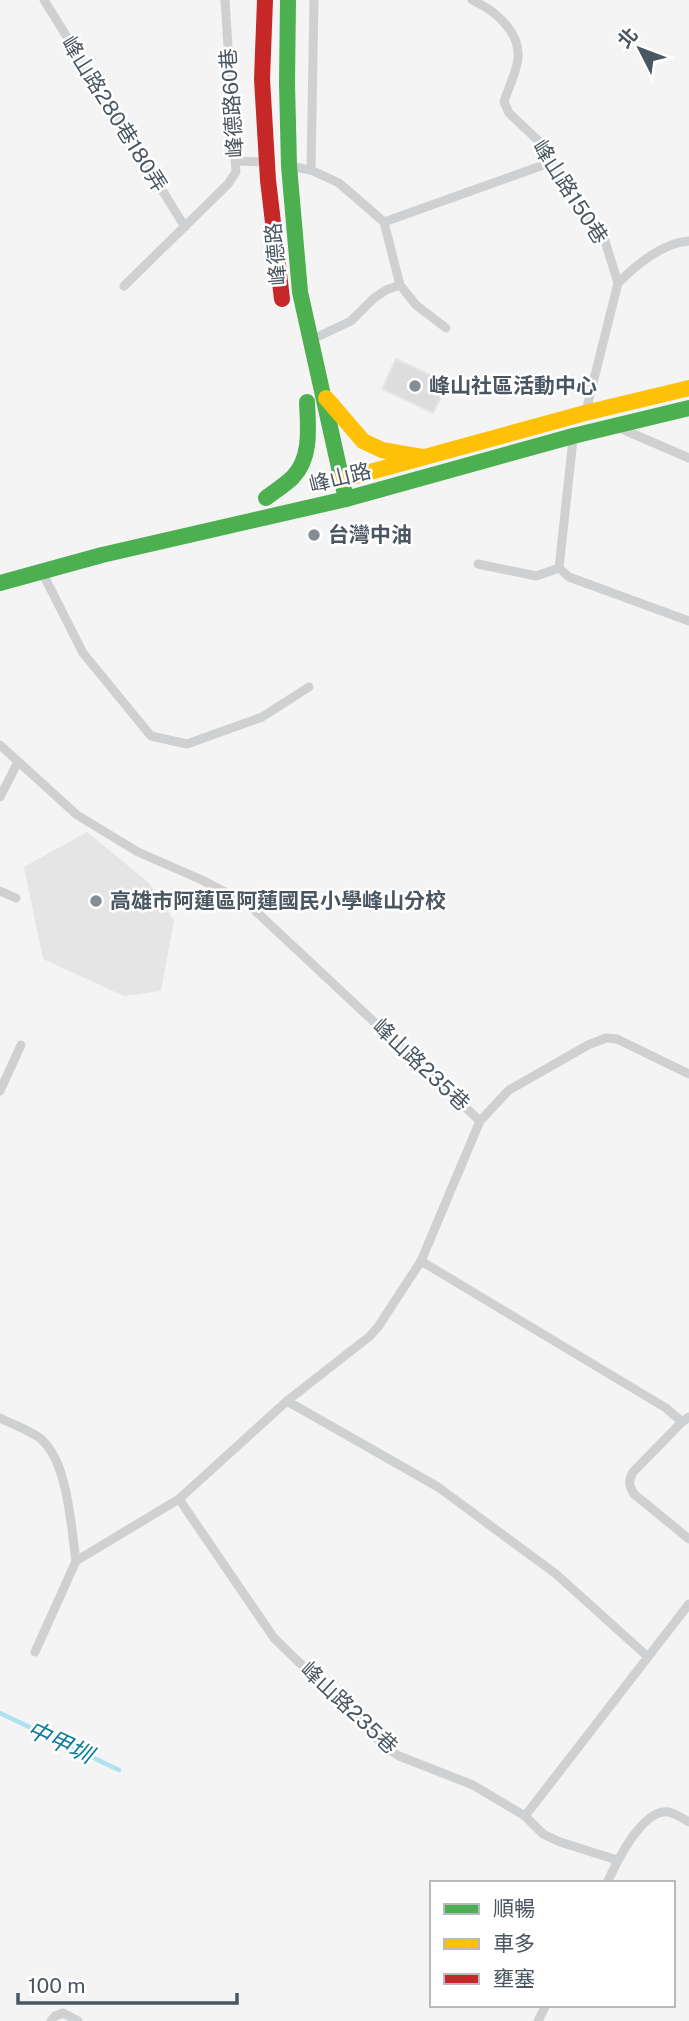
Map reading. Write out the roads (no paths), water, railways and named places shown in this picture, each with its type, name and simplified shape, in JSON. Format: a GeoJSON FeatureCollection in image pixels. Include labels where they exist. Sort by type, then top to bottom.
{"type":"FeatureCollection","features":[{"type":"Feature","properties":{"kind":"main road","name":"峰德路"},"geometry":{"type":"LineString","coordinates":[[265,0],[262,79],[267,162],[285,308]]}},
{"type":"Feature","properties":{"kind":"main road","name":"峰德路"},"geometry":{"type":"LineString","coordinates":[[288,0],[289,166],[300,292],[346,499]]}},
{"type":"Feature","properties":{"kind":"main road","name":"峰山路"},"geometry":{"type":"LineString","coordinates":[[300,489],[260,499],[294,476],[303,458],[309,441],[305,396],[321,477],[341,480],[585,413],[689,388]]}},
{"type":"Feature","properties":{"kind":"main road"},"geometry":{"type":"LineString","coordinates":[[324,396],[363,442],[382,450],[422,457]]}},
{"type":"Feature","properties":{"kind":"main road","name":"峰山路"},"geometry":{"type":"LineString","coordinates":[[0,583],[102,555],[346,499],[573,436],[689,408]]}},
{"type":"Feature","properties":{"kind":"main road"},"geometry":{"type":"LineString","coordinates":[[321,477],[326,503]]}},
{"type":"Feature","properties":{"kind":"main road"},"geometry":{"type":"LineString","coordinates":[[74,546],[112,537]]}},
{"type":"Feature","properties":{"kind":"lane","name":"峰山路280巷180弄"},"geometry":{"type":"LineString","coordinates":[[44,0],[184,227]]}},
{"type":"Feature","properties":{"kind":"lane","name":"峰德路60巷"},"geometry":{"type":"LineString","coordinates":[[124,286],[228,184],[236,172],[225,0]]}},
{"type":"Feature","properties":{"kind":"lane"},"geometry":{"type":"LineString","coordinates":[[311,170],[314,0]]}},
{"type":"Feature","properties":{"kind":"lane","name":"峰山路150巷"},"geometry":{"type":"LineString","coordinates":[[472,0],[506,23],[514,36],[518,62],[504,102],[505,108],[541,142],[605,241],[618,282]]}},
{"type":"Feature","properties":{"kind":"lane"},"geometry":{"type":"LineString","coordinates":[[237,161],[267,162],[311,170],[339,184],[384,222],[400,285],[416,305],[446,328]]}},
{"type":"Feature","properties":{"kind":"lane"},"geometry":{"type":"LineString","coordinates":[[384,222],[552,162]]}},
{"type":"Feature","properties":{"kind":"lane"},"geometry":{"type":"LineString","coordinates":[[585,413],[618,282],[636,265],[675,242],[689,240]]}},
{"type":"Feature","properties":{"kind":"lane"},"geometry":{"type":"LineString","coordinates":[[310,340],[351,321],[373,299],[400,285]]}},
{"type":"Feature","properties":{"kind":"lane"},"geometry":{"type":"LineString","coordinates":[[606,409],[613,426],[689,458]]}},
{"type":"Feature","properties":{"kind":"lane"},"geometry":{"type":"LineString","coordinates":[[559,568],[573,436]]}},
{"type":"Feature","properties":{"kind":"lane"},"geometry":{"type":"LineString","coordinates":[[478,565],[536,576],[559,568]]}},
{"type":"Feature","properties":{"kind":"lane"},"geometry":{"type":"LineString","coordinates":[[559,568],[569,577],[689,621]]}},
{"type":"Feature","properties":{"kind":"lane"},"geometry":{"type":"LineString","coordinates":[[42,571],[83,653],[151,736],[187,744],[262,717],[309,687]]}},
{"type":"Feature","properties":{"kind":"lane","name":"峰山路235巷"},"geometry":{"type":"LineString","coordinates":[[0,746],[77,816],[138,852],[248,904],[481,1121],[421,1261],[370,1336],[287,1401],[179,1499],[76,1561]]}},
{"type":"Feature","properties":{"kind":"lane"},"geometry":{"type":"LineString","coordinates":[[0,797],[18,762]]}},
{"type":"Feature","properties":{"kind":"lane"},"geometry":{"type":"LineString","coordinates":[[0,891],[16,898]]}},
{"type":"Feature","properties":{"kind":"lane"},"geometry":{"type":"LineString","coordinates":[[481,1121],[509,1090],[588,1045],[606,1038],[617,1039],[689,1074]]}},
{"type":"Feature","properties":{"kind":"lane"},"geometry":{"type":"LineString","coordinates":[[0,1091],[21,1045]]}},
{"type":"Feature","properties":{"kind":"lane"},"geometry":{"type":"LineString","coordinates":[[421,1261],[685,1420],[629,1479],[634,1494],[689,1539]]}},
{"type":"Feature","properties":{"kind":"lane"},"geometry":{"type":"LineString","coordinates":[[287,1401],[438,1488],[556,1574],[648,1657]]}},
{"type":"Feature","properties":{"kind":"lane"},"geometry":{"type":"LineString","coordinates":[[0,1418],[42,1439],[52,1451],[64,1482],[76,1561],[35,1652]]}},
{"type":"Feature","properties":{"kind":"lane","name":"峰山路235巷"},"geometry":{"type":"LineString","coordinates":[[179,1499],[274,1638],[388,1749],[399,1756],[473,1785],[525,1816],[543,1834],[617,1860]]}},
{"type":"Feature","properties":{"kind":"lane"},"geometry":{"type":"LineString","coordinates":[[525,1816],[689,1604]]}},
{"type":"Feature","properties":{"kind":"lane"},"geometry":{"type":"LineString","coordinates":[[608,1881],[617,1860],[648,1819],[670,1812],[689,1822]]}},
{"type":"Feature","properties":{"kind":"lane"},"geometry":{"type":"LineString","coordinates":[[51,2021],[63,2012],[78,2021]]}},
{"type":"Feature","properties":{"kind":"waterway","name":"中甲圳"},"geometry":{"type":"LineString","coordinates":[[0,1713],[119,1770]]}},
{"type":"Feature","properties":{"kind":"place","name":"峰山社區活動中心"},"geometry":{"type":"Point","coordinates":[415,386]}},
{"type":"Feature","properties":{"kind":"place","name":"台灣中油"},"geometry":{"type":"Point","coordinates":[314,535]}},
{"type":"Feature","properties":{"kind":"place","name":"高雄市阿蓮區阿蓮國民小學峰山分校"},"geometry":{"type":"Point","coordinates":[96,901]}}]}
